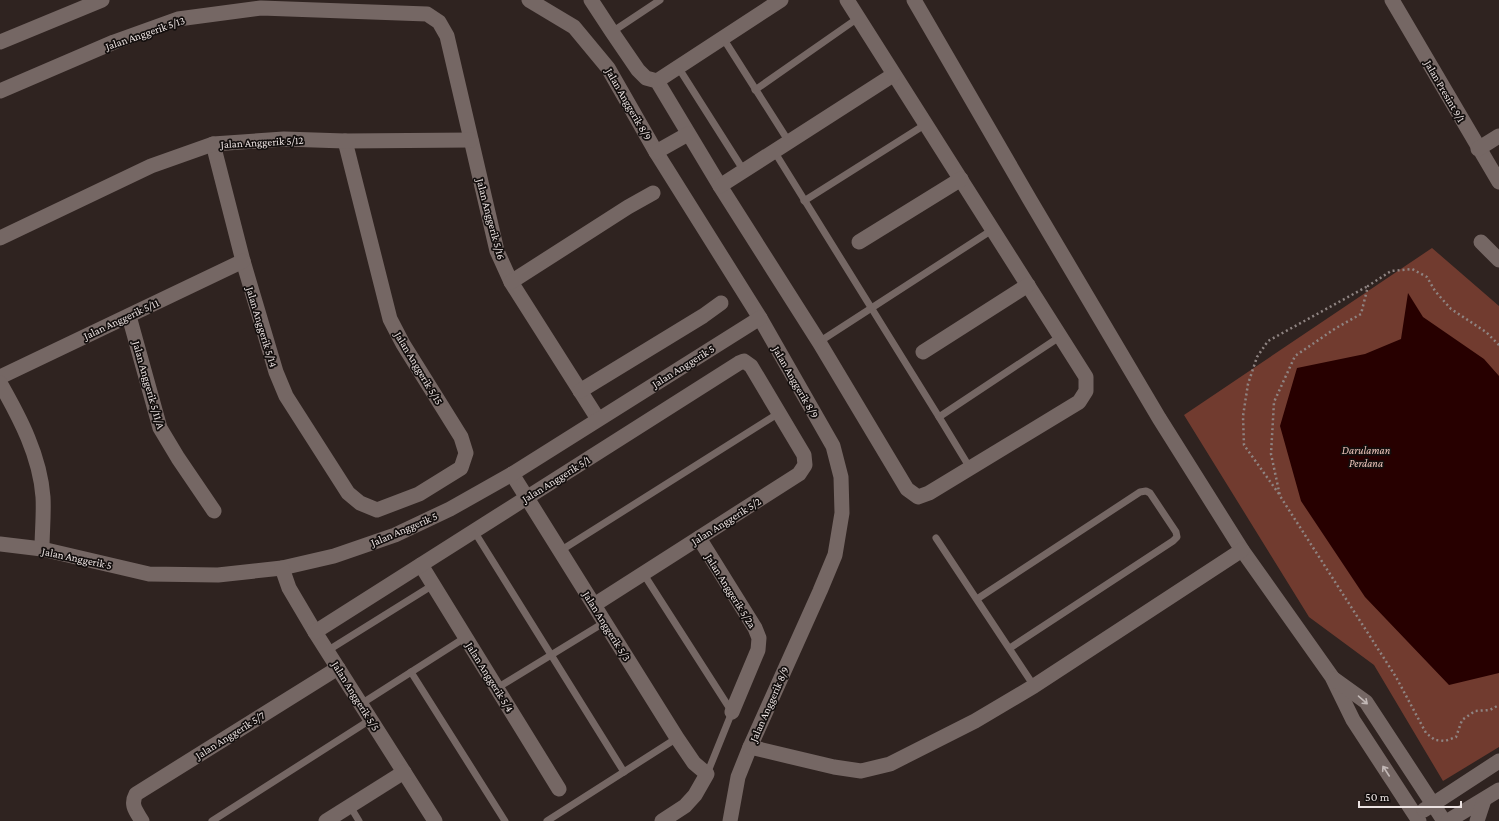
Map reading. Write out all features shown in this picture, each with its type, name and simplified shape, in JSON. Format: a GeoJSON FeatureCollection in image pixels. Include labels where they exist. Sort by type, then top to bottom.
{"type":"FeatureCollection","features":[{"type":"Feature","properties":{"kind":"street"},"geometry":{"type":"LineString","coordinates":[[0,42],[102,0]]}},
{"type":"Feature","properties":{"kind":"street","name":"Jalan Anggerik 8/9"},"geometry":{"type":"LineString","coordinates":[[529,0],[574,27],[608,68],[656,152],[760,318],[833,446],[840,477],[842,513],[834,555],[823,584],[738,777],[730,821]]}},
{"type":"Feature","properties":{"kind":"street"},"geometry":{"type":"LineString","coordinates":[[591,0],[638,70],[646,78],[657,81],[720,186],[819,342],[907,489],[918,497],[929,493],[1079,402],[1086,391],[1086,377],[847,0]]}},
{"type":"Feature","properties":{"kind":"street"},"geometry":{"type":"LineString","coordinates":[[657,81],[781,0]]}},
{"type":"Feature","properties":{"kind":"street"},"geometry":{"type":"LineString","coordinates":[[914,0],[1159,418],[1242,550],[1332,677],[1354,720],[1413,819],[1432,804],[1499,761]]}},
{"type":"Feature","properties":{"kind":"street","name":"Jalan Presint 9/1"},"geometry":{"type":"LineString","coordinates":[[1392,0],[1478,149],[1499,182]]}},
{"type":"Feature","properties":{"kind":"street","name":"Jalan Anggerik 5/13"},"geometry":{"type":"LineString","coordinates":[[0,91],[114,42],[178,19],[261,8],[427,14],[439,22]]}},
{"type":"Feature","properties":{"kind":"street","name":"Jalan Anggerik 5/16"},"geometry":{"type":"LineString","coordinates":[[439,22],[446,36],[497,251],[511,282],[598,419]]}},
{"type":"Feature","properties":{"kind":"street"},"geometry":{"type":"LineString","coordinates":[[720,186],[894,75]]}},
{"type":"Feature","properties":{"kind":"street"},"geometry":{"type":"LineString","coordinates":[[656,152],[688,134]]}},
{"type":"Feature","properties":{"kind":"street"},"geometry":{"type":"LineString","coordinates":[[1478,149],[1499,136]]}},
{"type":"Feature","properties":{"kind":"street","name":"Jalan Anggerik 5/12"},"geometry":{"type":"LineString","coordinates":[[0,238],[151,166],[213,144],[284,139],[345,141],[471,140]]}},
{"type":"Feature","properties":{"kind":"street","name":"Jalan Anggerik 5/15"},"geometry":{"type":"LineString","coordinates":[[345,141],[390,319],[403,344],[461,437],[466,452],[461,468],[420,494],[377,510],[360,503],[348,494]]}},
{"type":"Feature","properties":{"kind":"street","name":"Jalan Anggerik 5/14"},"geometry":{"type":"LineString","coordinates":[[213,144],[243,262],[267,346],[286,396],[348,494]]}},
{"type":"Feature","properties":{"kind":"street"},"geometry":{"type":"LineString","coordinates":[[859,242],[961,179]]}},
{"type":"Feature","properties":{"kind":"street"},"geometry":{"type":"LineString","coordinates":[[511,282],[628,207],[653,193]]}},
{"type":"Feature","properties":{"kind":"street"},"geometry":{"type":"LineString","coordinates":[[1481,242],[1499,260]]}},
{"type":"Feature","properties":{"kind":"street","name":"Jalan Anggerik 5/11"},"geometry":{"type":"LineString","coordinates":[[0,377],[243,262]]}},
{"type":"Feature","properties":{"kind":"street"},"geometry":{"type":"LineString","coordinates":[[923,352],[1028,285]]}},
{"type":"Feature","properties":{"kind":"street"},"geometry":{"type":"LineString","coordinates":[[580,391],[703,316],[721,303]]}},
{"type":"Feature","properties":{"kind":"street","name":"Jalan Anggerik 5/11/A"},"geometry":{"type":"LineString","coordinates":[[129,316],[160,428],[178,458],[214,511]]}},
{"type":"Feature","properties":{"kind":"street","name":"Jalan Anggerik 5"},"geometry":{"type":"LineString","coordinates":[[0,544],[42,550],[149,574],[218,575],[282,568],[334,556],[395,535],[450,509],[512,474],[760,318]]}},
{"type":"Feature","properties":{"kind":"street","name":"Jalan Anggerik 5/1"},"geometry":{"type":"LineString","coordinates":[[315,632],[739,363],[744,361],[751,366],[779,413]]}},
{"type":"Feature","properties":{"kind":"street"},"geometry":{"type":"LineString","coordinates":[[0,383],[20,420],[36,460],[43,496],[42,550]]}},
{"type":"Feature","properties":{"kind":"street","name":"Jalan Anggerik 5/2"},"geometry":{"type":"LineString","coordinates":[[594,605],[799,474],[805,465],[804,455],[779,413]]}},
{"type":"Feature","properties":{"kind":"street","name":"Jalan Anggerik 5/3"},"geometry":{"type":"LineString","coordinates":[[512,474],[677,738],[694,763],[707,774]]}},
{"type":"Feature","properties":{"kind":"street","name":"Jalan Anggerik 5/2a"},"geometry":{"type":"LineString","coordinates":[[698,538],[755,628],[759,638],[758,650],[732,712]]}},
{"type":"Feature","properties":{"kind":"street"},"geometry":{"type":"LineString","coordinates":[[750,747],[834,767],[861,771],[890,764],[975,720],[1034,686],[1242,550]]}},
{"type":"Feature","properties":{"kind":"street","name":"Jalan Anggerik 5/4"},"geometry":{"type":"LineString","coordinates":[[421,565],[559,788]]}},
{"type":"Feature","properties":{"kind":"street","name":"Jalan Anggerik 5/5"},"geometry":{"type":"LineString","coordinates":[[282,568],[289,588],[315,632],[435,821]]}},
{"type":"Feature","properties":{"kind":"street","name":"Jalan Anggerik 5/7"},"geometry":{"type":"LineString","coordinates":[[138,815],[133,800],[136,794],[338,668]]}},
{"type":"Feature","properties":{"kind":"street"},"geometry":{"type":"LineString","coordinates":[[1332,677],[1366,702],[1444,821]]}},
{"type":"Feature","properties":{"kind":"street"},"geometry":{"type":"LineString","coordinates":[[326,821],[404,772]]}},
{"type":"Feature","properties":{"kind":"street"},"geometry":{"type":"LineString","coordinates":[[662,821],[686,806],[695,795],[707,774]]}},
{"type":"Feature","properties":{"kind":"street"},"geometry":{"type":"LineString","coordinates":[[1414,776],[1430,786],[1438,788],[1448,788],[1464,784]]}},
{"type":"Feature","properties":{"kind":"street"},"geometry":{"type":"LineString","coordinates":[[1448,821],[1499,790]]}},
{"type":"Feature","properties":{"kind":"street"},"geometry":{"type":"LineString","coordinates":[[1477,821],[1484,800]]}},
{"type":"Feature","properties":{"kind":"lane"},"geometry":{"type":"LineString","coordinates":[[612,32],[660,0]]}},
{"type":"Feature","properties":{"kind":"lane"},"geometry":{"type":"LineString","coordinates":[[755,90],[858,18]]}},
{"type":"Feature","properties":{"kind":"lane"},"geometry":{"type":"LineString","coordinates":[[723,38],[789,142]]}},
{"type":"Feature","properties":{"kind":"lane"},"geometry":{"type":"LineString","coordinates":[[678,67],[744,171]]}},
{"type":"Feature","properties":{"kind":"lane"},"geometry":{"type":"LineString","coordinates":[[804,201],[926,124]]}},
{"type":"Feature","properties":{"kind":"lane"},"geometry":{"type":"LineString","coordinates":[[774,152],[970,468]]}},
{"type":"Feature","properties":{"kind":"lane"},"geometry":{"type":"LineString","coordinates":[[819,342],[992,230]]}},
{"type":"Feature","properties":{"kind":"lane"},"geometry":{"type":"LineString","coordinates":[[939,418],[1061,336]]}},
{"type":"Feature","properties":{"kind":"lane"},"geometry":{"type":"LineString","coordinates":[[560,551],[779,413]]}},
{"type":"Feature","properties":{"kind":"lane"},"geometry":{"type":"LineString","coordinates":[[976,598],[1140,492],[1146,491],[1150,493],[1176,532],[1177,538],[1010,648]]}},
{"type":"Feature","properties":{"kind":"lane"},"geometry":{"type":"LineString","coordinates":[[474,531],[552,654],[624,772]]}},
{"type":"Feature","properties":{"kind":"lane"},"geometry":{"type":"LineString","coordinates":[[936,538],[1034,686]]}},
{"type":"Feature","properties":{"kind":"lane"},"geometry":{"type":"LineString","coordinates":[[643,573],[732,712],[707,774]]}},
{"type":"Feature","properties":{"kind":"lane"},"geometry":{"type":"LineString","coordinates":[[327,651],[433,585]]}},
{"type":"Feature","properties":{"kind":"lane"},"geometry":{"type":"LineString","coordinates":[[497,688],[605,622]]}},
{"type":"Feature","properties":{"kind":"lane"},"geometry":{"type":"LineString","coordinates":[[361,704],[466,637]]}},
{"type":"Feature","properties":{"kind":"lane"},"geometry":{"type":"LineString","coordinates":[[411,672],[505,821]]}},
{"type":"Feature","properties":{"kind":"lane"},"geometry":{"type":"LineString","coordinates":[[212,821],[370,720]]}},
{"type":"Feature","properties":{"kind":"lane"},"geometry":{"type":"LineString","coordinates":[[547,821],[677,738]]}},
{"type":"Feature","properties":{"kind":"lane"},"geometry":{"type":"LineString","coordinates":[[350,806],[359,821]]}},
{"type":"Feature","properties":{"kind":"path"},"geometry":{"type":"LineString","coordinates":[[1499,345],[1486,332],[1450,309],[1435,291],[1427,277],[1412,269],[1391,271],[1368,286],[1268,341],[1257,358],[1248,384],[1243,416],[1244,445],[1280,496],[1396,677],[1426,733],[1435,740],[1445,741],[1456,737],[1462,720],[1475,711],[1490,710],[1499,705]]}},
{"type":"Feature","properties":{"kind":"path"},"geometry":{"type":"LineString","coordinates":[[1280,496],[1271,454],[1274,402],[1295,356],[1336,328],[1361,314],[1368,286]]}},
{"type":"Feature","properties":{"kind":"green space","name":"Darulaman Perdana"},"geometry":{"type":"Polygon","coordinates":[[[1432,248],[1499,306],[1499,747],[1443,781],[1374,665],[1309,617],[1184,415],[1432,248]]]}},
{"type":"Feature","properties":{"kind":"shaded area"},"geometry":{"type":"Polygon","coordinates":[[[1408,293],[1423,317],[1484,359],[1499,376],[1499,673],[1449,685],[1365,597],[1301,501],[1280,426],[1297,368],[1365,354],[1401,339],[1408,293]]]}}]}
